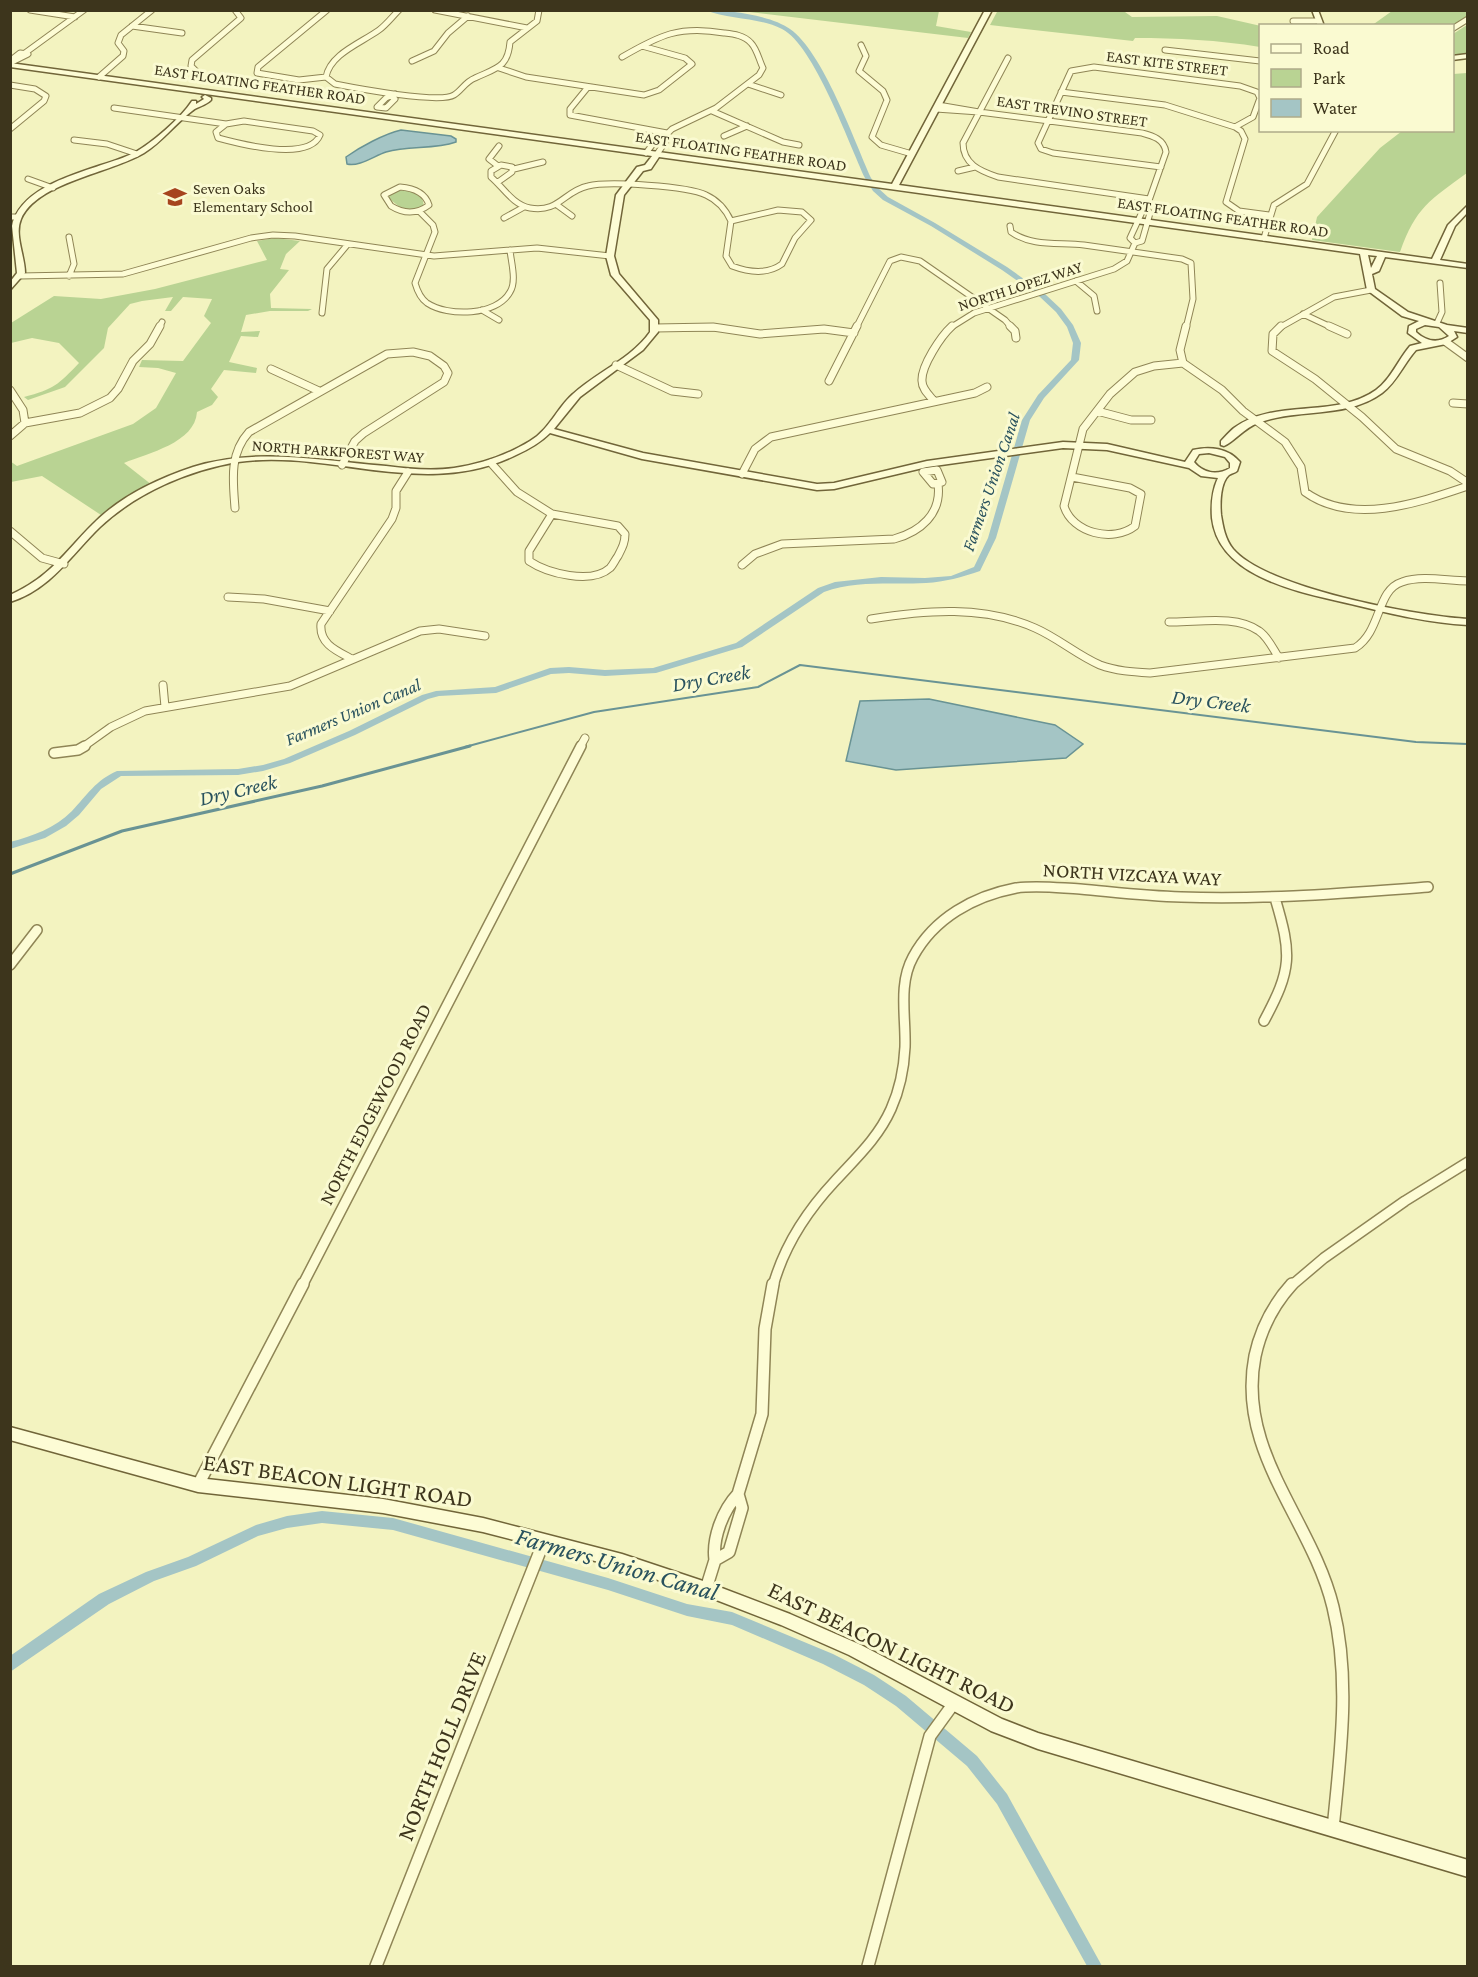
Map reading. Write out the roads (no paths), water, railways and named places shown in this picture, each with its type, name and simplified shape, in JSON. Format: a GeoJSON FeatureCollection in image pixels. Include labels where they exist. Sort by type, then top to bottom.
{"type":"FeatureCollection","features":[{"type":"Feature","properties":{"kind":"street"},"geometry":{"type":"LineString","coordinates":[[30,10],[75,17]]}},
{"type":"Feature","properties":{"kind":"street"},"geometry":{"type":"LineString","coordinates":[[12,63],[19,61],[28,54],[25,53],[84,10]]}},
{"type":"Feature","properties":{"kind":"street"},"geometry":{"type":"LineString","coordinates":[[99,77],[123,56],[118,39],[152,10]]}},
{"type":"Feature","properties":{"kind":"street"},"geometry":{"type":"LineString","coordinates":[[327,10],[258,67],[257,73],[299,80],[326,77],[340,85],[394,95],[443,99],[456,93],[466,81],[498,68],[508,59],[510,42],[539,19],[539,10]]}},
{"type":"Feature","properties":{"kind":"street"},"geometry":{"type":"LineString","coordinates":[[326,77],[327,69],[348,50],[380,29],[399,10]]}},
{"type":"Feature","properties":{"kind":"street"},"geometry":{"type":"LineString","coordinates":[[435,10],[527,28]]}},
{"type":"Feature","properties":{"kind":"street"},"geometry":{"type":"LineString","coordinates":[[892,187],[989,10]]}},
{"type":"Feature","properties":{"kind":"street"},"geometry":{"type":"LineString","coordinates":[[1293,21],[1320,23],[1315,10]]}},
{"type":"Feature","properties":{"kind":"street"},"geometry":{"type":"LineString","coordinates":[[196,71],[191,66],[192,60],[241,18],[237,12]]}},
{"type":"Feature","properties":{"kind":"street"},"geometry":{"type":"LineString","coordinates":[[412,61],[434,51],[448,33],[468,16]]}},
{"type":"Feature","properties":{"kind":"street"},"geometry":{"type":"LineString","coordinates":[[1454,28],[1467,19]]}},
{"type":"Feature","properties":{"kind":"street"},"geometry":{"type":"LineString","coordinates":[[132,26],[182,33]]}},
{"type":"Feature","properties":{"kind":"street"},"geometry":{"type":"LineString","coordinates":[[622,57],[664,33],[678,28],[701,28],[747,40],[763,68],[759,75],[712,111],[656,140],[638,165],[640,169]]}},
{"type":"Feature","properties":{"kind":"street"},"geometry":{"type":"LineString","coordinates":[[861,45],[866,56],[859,71],[883,91],[887,100],[872,137],[881,145],[912,154]]}},
{"type":"Feature","properties":{"kind":"street"},"geometry":{"type":"LineString","coordinates":[[498,68],[520,76],[649,94],[659,90],[692,64],[685,58],[642,46]]}},
{"type":"Feature","properties":{"kind":"street"},"geometry":{"type":"LineString","coordinates":[[1165,50],[1259,61]]}},
{"type":"Feature","properties":{"kind":"street"},"geometry":{"type":"LineString","coordinates":[[1008,58],[963,146],[964,156],[975,167],[1011,180],[1149,199]]}},
{"type":"Feature","properties":{"kind":"street","name":"EAST FLOATING FEATHER ROAD"},"geometry":{"type":"LineString","coordinates":[[12,63],[207,94],[377,112],[646,153],[1467,266]]}},
{"type":"Feature","properties":{"kind":"street","name":"EAST KITE STREET"},"geometry":{"type":"LineString","coordinates":[[1061,92],[1069,74],[1075,69],[1094,67],[1240,86],[1254,90],[1259,97]]}},
{"type":"Feature","properties":{"kind":"street"},"geometry":{"type":"LineString","coordinates":[[748,84],[781,95]]}},
{"type":"Feature","properties":{"kind":"street"},"geometry":{"type":"LineString","coordinates":[[10,86],[34,88],[42,91],[46,96],[45,101],[12,126]]}},
{"type":"Feature","properties":{"kind":"street"},"geometry":{"type":"LineString","coordinates":[[588,87],[570,109],[570,115],[648,128],[665,135]]}},
{"type":"Feature","properties":{"kind":"street"},"geometry":{"type":"LineString","coordinates":[[1138,220],[1146,209],[1161,167],[1053,153],[1041,149],[1038,143],[1061,92],[1165,105],[1235,127],[1241,131],[1245,139],[1227,206],[1237,211],[1269,215]]}},
{"type":"Feature","properties":{"kind":"street"},"geometry":{"type":"LineString","coordinates":[[20,276],[14,250],[14,217],[33,200],[53,188],[137,154],[181,118],[199,98],[207,94]]}},
{"type":"Feature","properties":{"kind":"street"},"geometry":{"type":"LineString","coordinates":[[377,112],[377,107],[386,98],[394,95]]}},
{"type":"Feature","properties":{"kind":"street","name":"EAST KITE STREET"},"geometry":{"type":"LineString","coordinates":[[1235,127],[1255,113],[1259,101]]}},
{"type":"Feature","properties":{"kind":"street","name":"EAST TREVINO STREET"},"geometry":{"type":"LineString","coordinates":[[937,107],[1142,133],[1160,140],[1167,149],[1161,167]]}},
{"type":"Feature","properties":{"kind":"street"},"geometry":{"type":"LineString","coordinates":[[114,108],[226,124],[244,121],[313,131],[320,135],[319,139],[308,148],[292,150],[218,138],[216,132],[226,124]]}},
{"type":"Feature","properties":{"kind":"street"},"geometry":{"type":"LineString","coordinates":[[712,111],[783,142],[799,145]]}},
{"type":"Feature","properties":{"kind":"street"},"geometry":{"type":"LineString","coordinates":[[724,136],[747,126]]}},
{"type":"Feature","properties":{"kind":"street"},"geometry":{"type":"LineString","coordinates":[[1264,238],[1269,215],[1276,202],[1307,184],[1335,132]]}},
{"type":"Feature","properties":{"kind":"street"},"geometry":{"type":"LineString","coordinates":[[665,135],[666,141],[657,154],[648,166],[640,169],[619,198],[610,256],[615,275],[651,316],[655,328],[713,327],[760,334],[824,329],[854,333]]}},
{"type":"Feature","properties":{"kind":"street"},"geometry":{"type":"LineString","coordinates":[[74,140],[107,144],[137,154]]}},
{"type":"Feature","properties":{"kind":"street"},"geometry":{"type":"LineString","coordinates":[[499,146],[489,159],[498,166],[509,166],[514,169]]}},
{"type":"Feature","properties":{"kind":"street"},"geometry":{"type":"LineString","coordinates":[[498,182],[514,169],[543,162]]}},
{"type":"Feature","properties":{"kind":"street"},"geometry":{"type":"LineString","coordinates":[[498,166],[490,174],[513,201],[524,207],[544,208],[557,205],[584,186],[601,184],[701,192],[714,200],[731,221],[727,261],[739,269],[758,272],[776,268],[783,263],[794,238],[808,225],[810,220],[802,212],[786,210],[731,221]]}},
{"type":"Feature","properties":{"kind":"street"},"geometry":{"type":"LineString","coordinates":[[958,171],[975,167]]}},
{"type":"Feature","properties":{"kind":"street"},"geometry":{"type":"LineString","coordinates":[[28,178],[53,188]]}},
{"type":"Feature","properties":{"kind":"street"},"geometry":{"type":"LineString","coordinates":[[419,212],[427,207],[429,202],[418,190],[399,188],[389,190],[384,195],[384,200],[395,209],[419,212],[435,229],[415,283],[425,301],[449,311],[482,310],[501,302],[512,291],[510,250]]}},
{"type":"Feature","properties":{"kind":"street"},"geometry":{"type":"LineString","coordinates":[[557,205],[572,216]]}},
{"type":"Feature","properties":{"kind":"street"},"geometry":{"type":"LineString","coordinates":[[504,218],[524,207]]}},
{"type":"Feature","properties":{"kind":"street"},"geometry":{"type":"LineString","coordinates":[[1435,261],[1452,225],[1467,207]]}},
{"type":"Feature","properties":{"kind":"street"},"geometry":{"type":"LineString","coordinates":[[1146,209],[1149,213],[1148,222]]}},
{"type":"Feature","properties":{"kind":"street","name":"NORTH LOPEZ WAY"},"geometry":{"type":"LineString","coordinates":[[1135,243],[1130,238],[1138,220]]}},
{"type":"Feature","properties":{"kind":"street","name":"NORTH LOPEZ WAY"},"geometry":{"type":"LineString","coordinates":[[934,401],[921,381],[940,338],[954,322],[989,308],[1121,266],[1127,261],[1135,243],[1142,241],[1148,222]]}},
{"type":"Feature","properties":{"kind":"street"},"geometry":{"type":"LineString","coordinates":[[1010,226],[1013,234],[1027,240],[1130,251],[1182,259],[1191,263],[1193,299],[1180,350],[1183,363]]}},
{"type":"Feature","properties":{"kind":"street"},"geometry":{"type":"LineString","coordinates":[[20,276],[123,274],[266,236],[288,235],[426,256],[544,249],[610,256]]}},
{"type":"Feature","properties":{"kind":"street"},"geometry":{"type":"LineString","coordinates":[[69,237],[74,264],[69,276]]}},
{"type":"Feature","properties":{"kind":"street"},"geometry":{"type":"LineString","coordinates":[[322,313],[327,269],[348,244]]}},
{"type":"Feature","properties":{"kind":"street"},"geometry":{"type":"LineString","coordinates":[[1364,252],[1371,290]]}},
{"type":"Feature","properties":{"kind":"street"},"geometry":{"type":"LineString","coordinates":[[1368,273],[1376,269],[1382,254]]}},
{"type":"Feature","properties":{"kind":"street"},"geometry":{"type":"LineString","coordinates":[[829,381],[890,261],[902,256],[920,261],[989,308],[1010,324],[1015,331],[1016,338]]}},
{"type":"Feature","properties":{"kind":"street"},"geometry":{"type":"LineString","coordinates":[[10,288],[20,276]]}},
{"type":"Feature","properties":{"kind":"street"},"geometry":{"type":"LineString","coordinates":[[1076,281],[1094,296],[1097,311]]}},
{"type":"Feature","properties":{"kind":"street"},"geometry":{"type":"LineString","coordinates":[[1434,323],[1442,312],[1440,283]]}},
{"type":"Feature","properties":{"kind":"street"},"geometry":{"type":"LineString","coordinates":[[1467,332],[1405,314],[1371,290],[1355,290],[1342,292],[1275,330],[1271,346],[1272,351],[1281,358],[1315,379],[1348,405],[1396,449],[1450,471],[1467,485]]}},
{"type":"Feature","properties":{"kind":"street"},"geometry":{"type":"LineString","coordinates":[[482,310],[499,320]]}},
{"type":"Feature","properties":{"kind":"street"},"geometry":{"type":"LineString","coordinates":[[1303,314],[1347,334]]}},
{"type":"Feature","properties":{"kind":"street"},"geometry":{"type":"LineString","coordinates":[[1405,314],[1413,332],[1413,348]]}},
{"type":"Feature","properties":{"kind":"street"},"geometry":{"type":"LineString","coordinates":[[10,436],[25,423],[71,416],[104,402],[118,388],[133,361],[150,344],[162,322]]}},
{"type":"Feature","properties":{"kind":"street"},"geometry":{"type":"LineString","coordinates":[[1413,332],[1419,323],[1434,323]]}},
{"type":"Feature","properties":{"kind":"street"},"geometry":{"type":"LineString","coordinates":[[1446,327],[1453,334],[1449,340]]}},
{"type":"Feature","properties":{"kind":"street","name":"NORTH PARKFOREST WAY"},"geometry":{"type":"LineString","coordinates":[[10,599],[37,586],[64,564],[99,523],[126,502],[191,471],[234,459],[269,458],[408,472],[452,471],[491,463],[523,449],[549,430],[576,395],[649,340],[655,328]]}},
{"type":"Feature","properties":{"kind":"street"},"geometry":{"type":"LineString","coordinates":[[1413,332],[1433,343]]}},
{"type":"Feature","properties":{"kind":"street"},"geometry":{"type":"LineString","coordinates":[[1173,460],[1209,450],[1224,443],[1235,432],[1259,421],[1282,414],[1348,405],[1368,398],[1385,388],[1413,348],[1449,340],[1467,332]]}},
{"type":"Feature","properties":{"kind":"street"},"geometry":{"type":"LineString","coordinates":[[1449,340],[1467,358]]}},
{"type":"Feature","properties":{"kind":"street"},"geometry":{"type":"LineString","coordinates":[[235,508],[234,459],[240,441],[249,432],[381,357],[410,351],[427,356],[443,365],[448,373],[447,378],[439,386],[360,437],[342,465]]}},
{"type":"Feature","properties":{"kind":"street"},"geometry":{"type":"LineString","coordinates":[[1072,477],[1130,488],[1141,494],[1132,530],[1102,533],[1075,525],[1065,513],[1072,477],[1083,429],[1121,381],[1132,372],[1148,367],[1183,363],[1222,390],[1243,411],[1280,438],[1294,453],[1301,467],[1305,492],[1317,503],[1345,509],[1386,506],[1426,499],[1467,485]]}},
{"type":"Feature","properties":{"kind":"street"},"geometry":{"type":"LineString","coordinates":[[616,365],[672,391],[698,394]]}},
{"type":"Feature","properties":{"kind":"street"},"geometry":{"type":"LineString","coordinates":[[271,369],[319,392]]}},
{"type":"Feature","properties":{"kind":"street"},"geometry":{"type":"LineString","coordinates":[[742,474],[755,449],[771,437],[975,393],[987,387]]}},
{"type":"Feature","properties":{"kind":"street"},"geometry":{"type":"LineString","coordinates":[[10,390],[24,410],[25,423]]}},
{"type":"Feature","properties":{"kind":"street"},"geometry":{"type":"LineString","coordinates":[[1453,403],[1467,404]]}},
{"type":"Feature","properties":{"kind":"street"},"geometry":{"type":"LineString","coordinates":[[1097,411],[1131,420],[1151,420]]}},
{"type":"Feature","properties":{"kind":"street"},"geometry":{"type":"LineString","coordinates":[[549,430],[642,456],[817,486],[834,486],[1024,450],[1080,444],[1173,460],[1191,466],[1218,484]]}},
{"type":"Feature","properties":{"kind":"street"},"geometry":{"type":"LineString","coordinates":[[1224,443],[1228,446],[1228,455]]}},
{"type":"Feature","properties":{"kind":"street"},"geometry":{"type":"LineString","coordinates":[[1209,450],[1228,455],[1235,462],[1236,466],[1225,474],[1218,484],[1215,518],[1219,534],[1227,548],[1243,563],[1260,573],[1292,586],[1382,608],[1436,619],[1467,622]]}},
{"type":"Feature","properties":{"kind":"street"},"geometry":{"type":"LineString","coordinates":[[1191,466],[1189,462],[1192,455]]}},
{"type":"Feature","properties":{"kind":"street"},"geometry":{"type":"LineString","coordinates":[[491,463],[517,492],[552,514],[618,526],[625,534],[626,542],[611,567],[590,576],[576,576],[546,570],[529,561],[529,551],[552,514]]}},
{"type":"Feature","properties":{"kind":"street"},"geometry":{"type":"LineString","coordinates":[[742,565],[755,554],[782,544],[894,539],[912,535],[922,529],[930,519],[938,496],[938,484],[942,483],[937,470],[928,467]]}},
{"type":"Feature","properties":{"kind":"street"},"geometry":{"type":"LineString","coordinates":[[352,660],[329,645],[320,635],[321,624],[392,519],[396,508],[396,491],[408,472]]}},
{"type":"Feature","properties":{"kind":"street"},"geometry":{"type":"LineString","coordinates":[[1202,473],[1225,474]]}},
{"type":"Feature","properties":{"kind":"street"},"geometry":{"type":"LineString","coordinates":[[10,531],[42,558],[64,564]]}},
{"type":"Feature","properties":{"kind":"street"},"geometry":{"type":"LineString","coordinates":[[871,619],[946,611],[999,617],[1030,626],[1052,636],[1101,665],[1131,672],[1150,673],[1337,651],[1362,645],[1370,639],[1388,591],[1394,584],[1403,581],[1467,581]]}},
{"type":"Feature","properties":{"kind":"street"},"geometry":{"type":"LineString","coordinates":[[228,597],[264,599],[330,611]]}},
{"type":"Feature","properties":{"kind":"street"},"geometry":{"type":"LineString","coordinates":[[1169,622],[1197,624],[1219,621],[1250,626],[1268,640],[1279,658]]}},
{"type":"Feature","properties":{"kind":"street"},"geometry":{"type":"LineString","coordinates":[[54,753],[78,750],[127,718],[165,707],[280,688],[420,631],[440,629],[485,636]]}},
{"type":"Feature","properties":{"kind":"street"},"geometry":{"type":"LineString","coordinates":[[163,685],[165,707]]}},
{"type":"Feature","properties":{"kind":"street","name":"NORTH EDGEWOOD ROAD"},"geometry":{"type":"LineString","coordinates":[[198,1485],[585,738]]}},
{"type":"Feature","properties":{"kind":"street","name":"NORTH VIZCAYA WAY"},"geometry":{"type":"LineString","coordinates":[[706,1589],[715,1560],[713,1547],[728,1505],[738,1494],[759,1430],[764,1403],[764,1356],[769,1297],[784,1254],[805,1217],[827,1189],[852,1166],[870,1144],[892,1107],[901,1082],[906,1045],[904,982],[908,968],[931,929],[955,912],[978,900],[1006,890],[1043,885],[1180,897],[1275,898],[1428,886]]}},
{"type":"Feature","properties":{"kind":"street"},"geometry":{"type":"LineString","coordinates":[[1264,1021],[1284,985],[1289,965],[1288,940],[1275,898]]}},
{"type":"Feature","properties":{"kind":"street"},"geometry":{"type":"LineString","coordinates":[[10,965],[37,930]]}},
{"type":"Feature","properties":{"kind":"street"},"geometry":{"type":"LineString","coordinates":[[1333,1829],[1343,1718],[1340,1641],[1324,1578],[1309,1542],[1272,1471],[1260,1440],[1251,1383],[1255,1356],[1263,1327],[1282,1295],[1312,1267],[1403,1202],[1467,1162]]}},
{"type":"Feature","properties":{"kind":"street","name":"EAST BEACON LIGHT ROAD"},"geometry":{"type":"LineString","coordinates":[[10,1433],[198,1485],[383,1506],[483,1525],[622,1561],[785,1619],[855,1650],[954,1703],[1038,1741],[1467,1869]]}},
{"type":"Feature","properties":{"kind":"street","name":"NORTH VIZCAYA WAY"},"geometry":{"type":"LineString","coordinates":[[715,1560],[729,1552],[742,1508],[738,1494]]}},
{"type":"Feature","properties":{"kind":"street","name":"NORTH HOLL DRIVE"},"geometry":{"type":"LineString","coordinates":[[376,1966],[544,1540]]}},
{"type":"Feature","properties":{"kind":"street"},"geometry":{"type":"LineString","coordinates":[[868,1966],[934,1731],[954,1703]]}},
{"type":"Feature","properties":{"kind":"water"},"geometry":{"type":"Polygon","coordinates":[[[401,130],[451,136],[456,139],[456,142],[395,150],[361,163],[347,164],[346,157],[352,153],[401,130]]]}},
{"type":"Feature","properties":{"kind":"water"},"geometry":{"type":"Polygon","coordinates":[[[929,699],[1055,725],[1083,744],[1066,758],[896,770],[846,761],[860,701],[929,699]]]}},
{"type":"Feature","properties":{"kind":"waterway","name":"Farmers Union Canal"},"geometry":{"type":"LineString","coordinates":[[10,846],[41,836],[56,828],[76,813],[98,787],[120,773],[238,772],[263,768],[287,761],[352,733],[425,697],[439,693],[496,690],[550,671],[605,673],[653,671],[739,645],[821,590],[838,584],[881,580],[925,581],[952,578],[977,569],[992,538],[1026,420],[1041,397],[1075,360],[1077,343],[1071,327],[1059,311],[1023,281],[933,224],[891,202],[875,189],[825,83],[796,36],[787,29],[769,22],[708,10]]}},
{"type":"Feature","properties":{"kind":"waterway","name":"Dry Creek"},"geometry":{"type":"LineString","coordinates":[[465,747],[594,712],[758,687],[800,665],[1416,742],[1468,744]]}},
{"type":"Feature","properties":{"kind":"waterway","name":"Dry Creek"},"geometry":{"type":"LineString","coordinates":[[10,874],[122,831],[322,786],[470,746]]}},
{"type":"Feature","properties":{"kind":"waterway","name":"Farmers Union Canal"},"geometry":{"type":"LineString","coordinates":[[10,1665],[104,1599],[151,1576],[191,1562],[256,1531],[287,1522],[322,1517],[393,1524],[608,1584],[687,1610],[732,1619],[828,1659],[869,1680],[901,1701],[972,1761],[1002,1799],[1095,1966]]}},
{"type":"Feature","properties":{"kind":"place","name":"Seven Oaks Elementary School"},"geometry":{"type":"Point","coordinates":[175,197]}}]}
